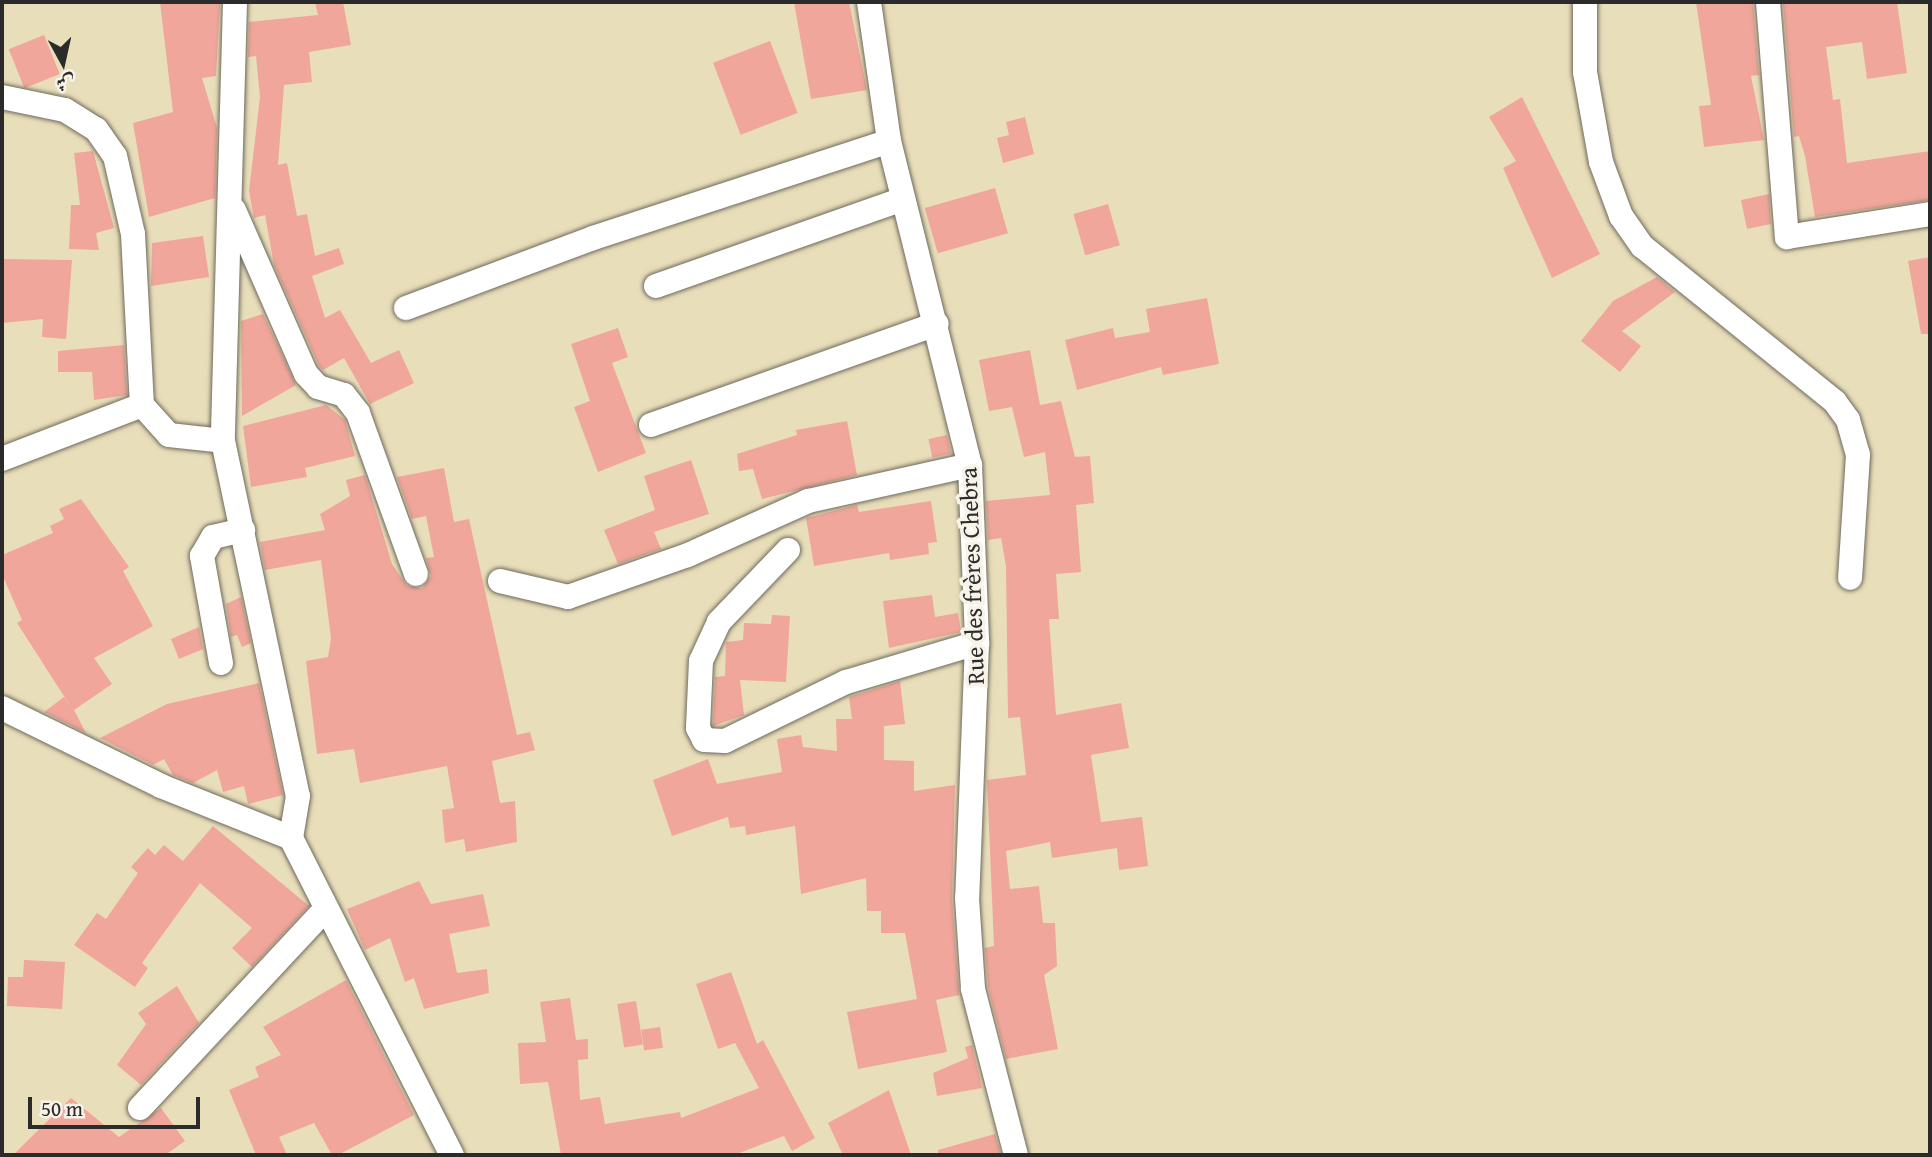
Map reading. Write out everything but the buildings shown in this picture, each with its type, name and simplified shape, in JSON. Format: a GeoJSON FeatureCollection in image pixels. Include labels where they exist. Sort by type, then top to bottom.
{"type":"FeatureCollection","features":[{"type":"Feature","properties":{"kind":"street"},"geometry":{"type":"LineString","coordinates":[[235,2],[223,441],[298,796],[291,838],[324,911],[452,1155]]}},
{"type":"Feature","properties":{"kind":"street","name":"Rue des frères Chebra"},"geometry":{"type":"LineString","coordinates":[[869,2],[889,141],[937,324],[970,465],[977,643],[967,898],[973,989],[1016,1155]]}},
{"type":"Feature","properties":{"kind":"street"},"geometry":{"type":"LineString","coordinates":[[1585,2],[1585,72],[1601,162],[1621,216],[1642,246],[1835,402],[1848,420],[1858,455],[1850,578]]}},
{"type":"Feature","properties":{"kind":"street"},"geometry":{"type":"LineString","coordinates":[[1768,2],[1787,237],[1930,214]]}},
{"type":"Feature","properties":{"kind":"street"},"geometry":{"type":"LineString","coordinates":[[2,97],[65,110],[96,129],[115,156],[133,234],[142,405],[169,435],[223,441]]}},
{"type":"Feature","properties":{"kind":"street"},"geometry":{"type":"LineString","coordinates":[[406,308],[593,238],[889,141]]}},
{"type":"Feature","properties":{"kind":"street"},"geometry":{"type":"LineString","coordinates":[[656,286],[903,199]]}},
{"type":"Feature","properties":{"kind":"street"},"geometry":{"type":"LineString","coordinates":[[231,203],[306,374],[318,387],[344,395],[358,413],[416,574]]}},
{"type":"Feature","properties":{"kind":"street"},"geometry":{"type":"LineString","coordinates":[[651,425],[937,324]]}},
{"type":"Feature","properties":{"kind":"street"},"geometry":{"type":"LineString","coordinates":[[2,459],[142,405]]}},
{"type":"Feature","properties":{"kind":"street"},"geometry":{"type":"LineString","coordinates":[[500,581],[568,597],[676,559],[808,500],[970,465]]}},
{"type":"Feature","properties":{"kind":"street"},"geometry":{"type":"LineString","coordinates":[[221,663],[202,556],[214,537],[243,530]]}},
{"type":"Feature","properties":{"kind":"street"},"geometry":{"type":"LineString","coordinates":[[788,550],[719,622],[701,661],[698,727],[705,740],[752,731],[846,682],[977,643]]}},
{"type":"Feature","properties":{"kind":"street"},"geometry":{"type":"LineString","coordinates":[[2,708],[161,786],[291,838]]}},
{"type":"Feature","properties":{"kind":"street"},"geometry":{"type":"LineString","coordinates":[[140,1108],[324,911]]}}]}
